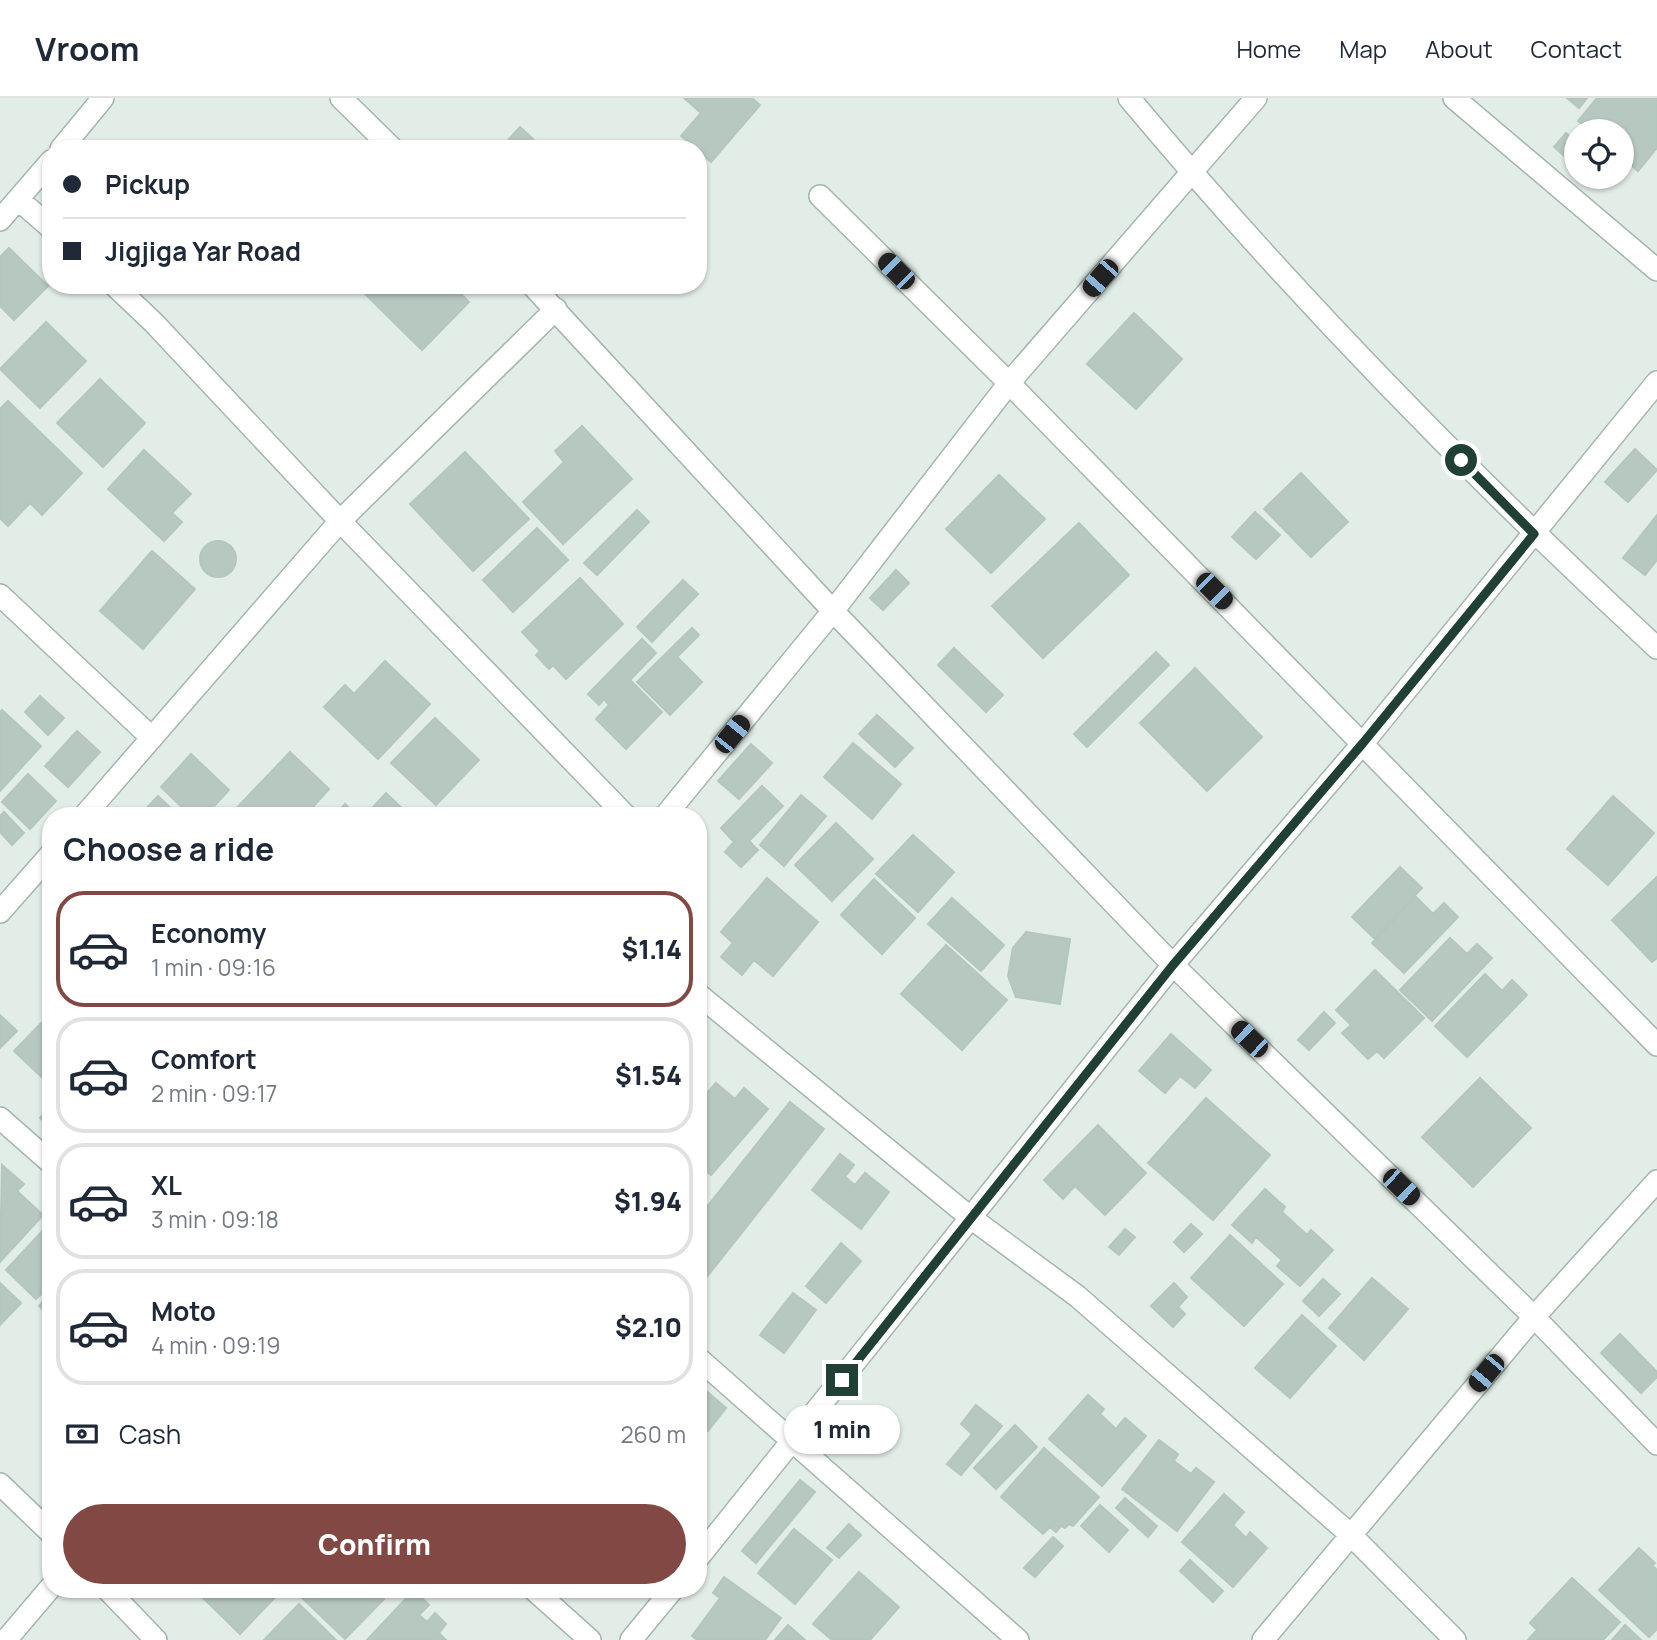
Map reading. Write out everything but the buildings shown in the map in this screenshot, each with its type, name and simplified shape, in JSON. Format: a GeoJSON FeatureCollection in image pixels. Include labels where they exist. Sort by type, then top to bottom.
{"type":"FeatureCollection","features":[{"type":"Feature","properties":{"kind":"street"},"geometry":{"type":"LineString","coordinates":[[68,140],[103,98]]}},
{"type":"Feature","properties":{"kind":"street"},"geometry":{"type":"LineString","coordinates":[[341,98],[384,140]]}},
{"type":"Feature","properties":{"kind":"street"},"geometry":{"type":"LineString","coordinates":[[1129,98],[1191,173],[1388,386],[1534,534],[1657,648]]}},
{"type":"Feature","properties":{"kind":"street"},"geometry":{"type":"LineString","coordinates":[[672,807],[833,611],[1009,383],[1256,98]]}},
{"type":"Feature","properties":{"kind":"street"},"geometry":{"type":"LineString","coordinates":[[1454,98],[1657,270]]}},
{"type":"Feature","properties":{"kind":"street"},"geometry":{"type":"LineString","coordinates":[[0,220],[42,172]]}},
{"type":"Feature","properties":{"kind":"street"},"geometry":{"type":"LineString","coordinates":[[820,196],[1009,383],[1657,1045]]}},
{"type":"Feature","properties":{"kind":"street"},"geometry":{"type":"LineString","coordinates":[[19,200],[42,220]]}},
{"type":"Feature","properties":{"kind":"street"},"geometry":{"type":"LineString","coordinates":[[123,294],[617,807]]}},
{"type":"Feature","properties":{"kind":"street"},"geometry":{"type":"LineString","coordinates":[[540,294],[833,611],[1173,965],[1534,1317],[1657,1444]]}},
{"type":"Feature","properties":{"kind":"street"},"geometry":{"type":"LineString","coordinates":[[92,807],[340,521],[556,309]]}},
{"type":"Feature","properties":{"kind":"street"},"geometry":{"type":"LineString","coordinates":[[707,1547],[1173,965],[1363,743],[1657,382]]}},
{"type":"Feature","properties":{"kind":"street"},"geometry":{"type":"LineString","coordinates":[[0,595],[152,738]]}},
{"type":"Feature","properties":{"kind":"street"},"geometry":{"type":"LineString","coordinates":[[0,912],[42,864]]}},
{"type":"Feature","properties":{"kind":"street"},"geometry":{"type":"LineString","coordinates":[[707,1001],[971,1218],[1077,1296],[1351,1535],[1455,1640]]}},
{"type":"Feature","properties":{"kind":"street"},"geometry":{"type":"LineString","coordinates":[[0,1118],[42,1155]]}},
{"type":"Feature","properties":{"kind":"street"},"geometry":{"type":"LineString","coordinates":[[1263,1640],[1534,1317],[1657,1181]]}},
{"type":"Feature","properties":{"kind":"street"},"geometry":{"type":"LineString","coordinates":[[707,1366],[1018,1640]]}},
{"type":"Feature","properties":{"kind":"street"},"geometry":{"type":"LineString","coordinates":[[0,1484],[42,1524]]}},
{"type":"Feature","properties":{"kind":"street"},"geometry":{"type":"LineString","coordinates":[[6,1640],[42,1598]]}},
{"type":"Feature","properties":{"kind":"street"},"geometry":{"type":"LineString","coordinates":[[116,1598],[156,1640]]}},
{"type":"Feature","properties":{"kind":"street"},"geometry":{"type":"LineString","coordinates":[[543,1598],[590,1640]]}},
{"type":"Feature","properties":{"kind":"street"},"geometry":{"type":"LineString","coordinates":[[631,1640],[666,1598]]}},
{"type":"Feature","properties":{"kind":"route"},"geometry":{"type":"LineString","coordinates":[[842,1380],[1173,965],[1363,743],[1534,534],[1461,460]]}}]}
